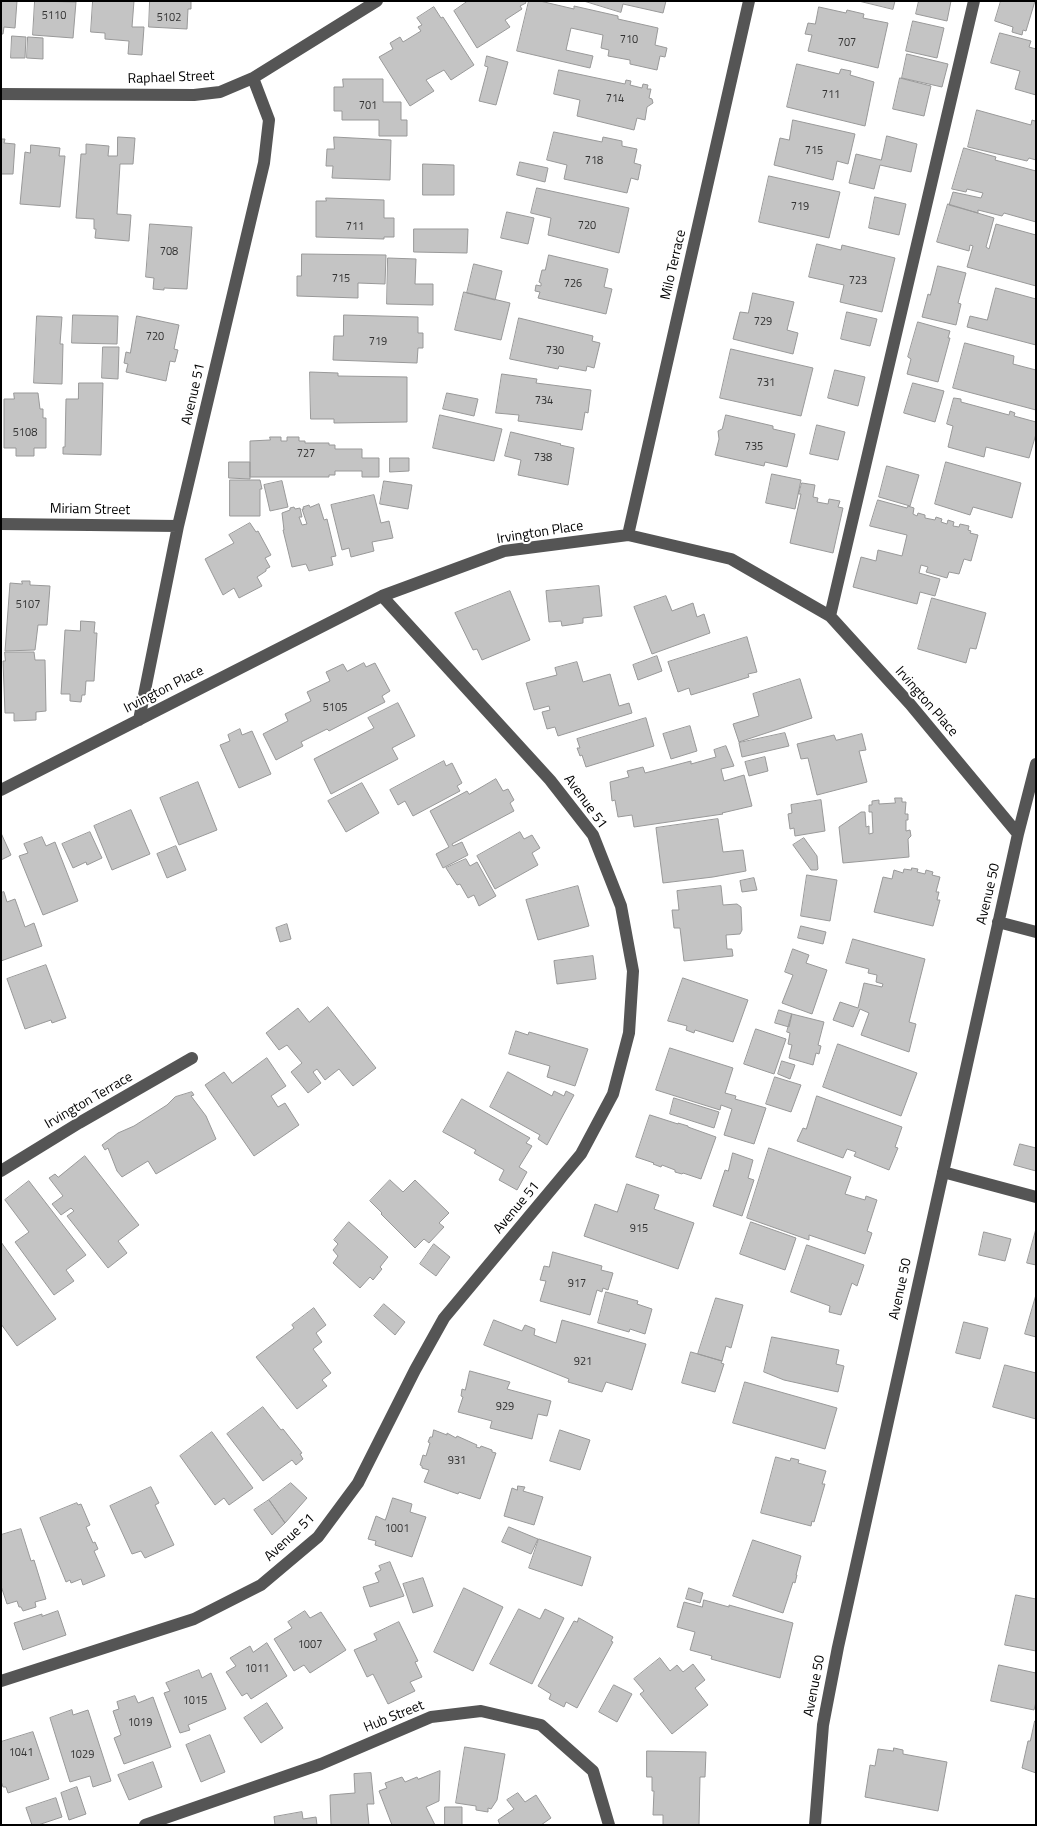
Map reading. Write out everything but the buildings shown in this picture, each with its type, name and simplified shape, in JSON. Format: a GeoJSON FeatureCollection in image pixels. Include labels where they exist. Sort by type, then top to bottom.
{"type":"FeatureCollection","features":[{"type":"Feature","properties":{"kind":"street","name":"Raphael Street"},"geometry":{"type":"LineString","coordinates":[[1,94],[194,95],[220,92],[253,78],[377,1]]}},
{"type":"Feature","properties":{"kind":"street","name":"Milo Terrace"},"geometry":{"type":"LineString","coordinates":[[628,535],[749,1]]}},
{"type":"Feature","properties":{"kind":"street"},"geometry":{"type":"LineString","coordinates":[[830,616],[974,1]]}},
{"type":"Feature","properties":{"kind":"street","name":"Avenue 51"},"geometry":{"type":"LineString","coordinates":[[139,720],[178,526],[264,163],[269,120],[253,78]]}},
{"type":"Feature","properties":{"kind":"street","name":"Miriam Street"},"geometry":{"type":"LineString","coordinates":[[1,524],[178,526]]}},
{"type":"Feature","properties":{"kind":"street","name":"Irvington Place"},"geometry":{"type":"LineString","coordinates":[[1,790],[382,596],[504,551],[628,535],[731,559],[830,616],[910,704],[1018,834]]}},
{"type":"Feature","properties":{"kind":"street","name":"Avenue 51"},"geometry":{"type":"LineString","coordinates":[[1,1682],[194,1619],[261,1585],[318,1537],[358,1483],[415,1370],[444,1318],[581,1154],[613,1094],[629,1033],[633,971],[621,906],[593,835],[550,780],[382,596]]}},
{"type":"Feature","properties":{"kind":"street","name":"Avenue 50"},"geometry":{"type":"LineString","coordinates":[[815,1825],[823,1725],[838,1647],[998,922],[1036,764]]}},
{"type":"Feature","properties":{"kind":"street"},"geometry":{"type":"LineString","coordinates":[[998,922],[1036,932]]}},
{"type":"Feature","properties":{"kind":"street","name":"Irvington Terrace"},"geometry":{"type":"LineString","coordinates":[[1,1170],[192,1058]]}},
{"type":"Feature","properties":{"kind":"street"},"geometry":{"type":"LineString","coordinates":[[943,1172],[1036,1197]]}},
{"type":"Feature","properties":{"kind":"street","name":"Hub Street"},"geometry":{"type":"LineString","coordinates":[[144,1825],[321,1764],[431,1717],[481,1711],[541,1725],[593,1771],[609,1825]]}}]}
